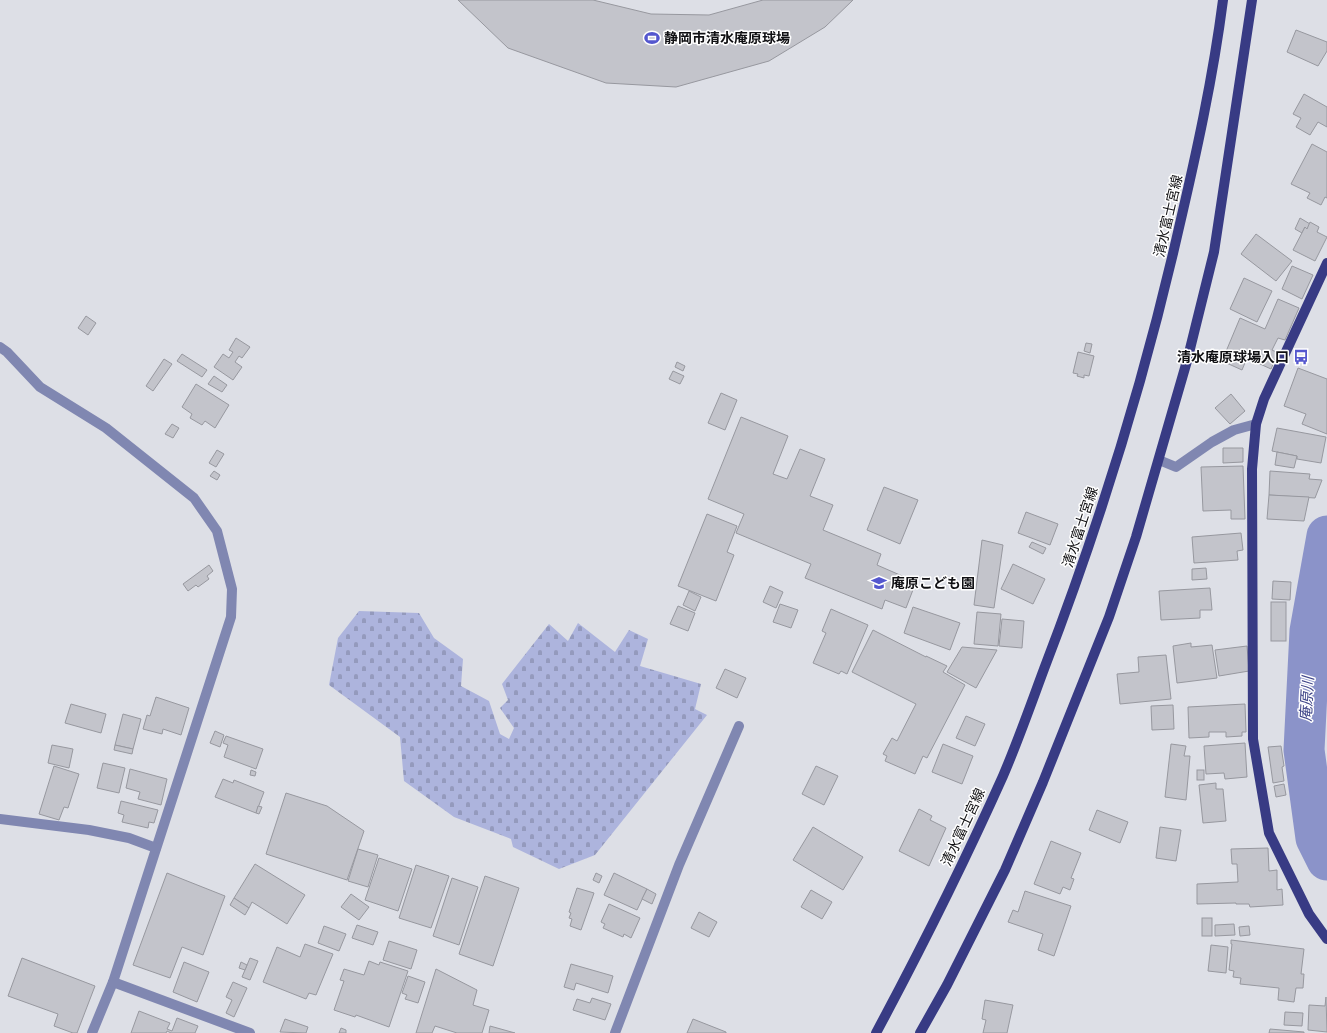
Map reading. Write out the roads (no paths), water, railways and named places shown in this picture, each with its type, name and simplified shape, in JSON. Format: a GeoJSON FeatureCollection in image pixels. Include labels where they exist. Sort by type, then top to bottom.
{"type":"FeatureCollection","features":[{"type":"Feature","properties":{"kind":"main road","name":"清水富士宮線"},"geometry":{"type":"LineString","coordinates":[[876,1033],[945,898],[1004,774],[1091,540],[1144,369],[1170,268],[1195,158],[1217,45],[1223,0]]}},
{"type":"Feature","properties":{"kind":"main road"},"geometry":{"type":"LineString","coordinates":[[920,1033],[947,985],[1004,870],[1044,782],[1109,617],[1136,537],[1187,361],[1214,252],[1252,0]]}},
{"type":"Feature","properties":{"kind":"main road"},"geometry":{"type":"LineString","coordinates":[[1327,263],[1264,399],[1256,424],[1252,469],[1253,739],[1269,833],[1310,914],[1327,939]]}},
{"type":"Feature","properties":{"kind":"street"},"geometry":{"type":"LineString","coordinates":[[0,347],[7,352],[40,387],[106,428],[194,498],[217,531],[232,589],[231,617],[113,982],[92,1033]]}},
{"type":"Feature","properties":{"kind":"street"},"geometry":{"type":"LineString","coordinates":[[1159,460],[1176,467],[1212,442],[1234,430],[1256,424]]}},
{"type":"Feature","properties":{"kind":"street"},"geometry":{"type":"LineString","coordinates":[[615,1033],[678,865],[739,726]]}},
{"type":"Feature","properties":{"kind":"street"},"geometry":{"type":"LineString","coordinates":[[0,819],[89,830],[129,838],[156,848]]}},
{"type":"Feature","properties":{"kind":"street"},"geometry":{"type":"LineString","coordinates":[[113,982],[250,1033]]}},
{"type":"Feature","properties":{"kind":"waterway","name":"庵原川"},"geometry":{"type":"LineString","coordinates":[[1327,536],[1310,631],[1304,750],[1316,838],[1327,860]]}},
{"type":"Feature","properties":{"kind":"place","name":"静岡市清水庵原球場"},"geometry":{"type":"Point","coordinates":[652,38]}},
{"type":"Feature","properties":{"kind":"place","name":"清水庵原球場入口"},"geometry":{"type":"Point","coordinates":[1301,357]}},
{"type":"Feature","properties":{"kind":"place","name":"庵原こども園"},"geometry":{"type":"Point","coordinates":[879,583]}}]}
